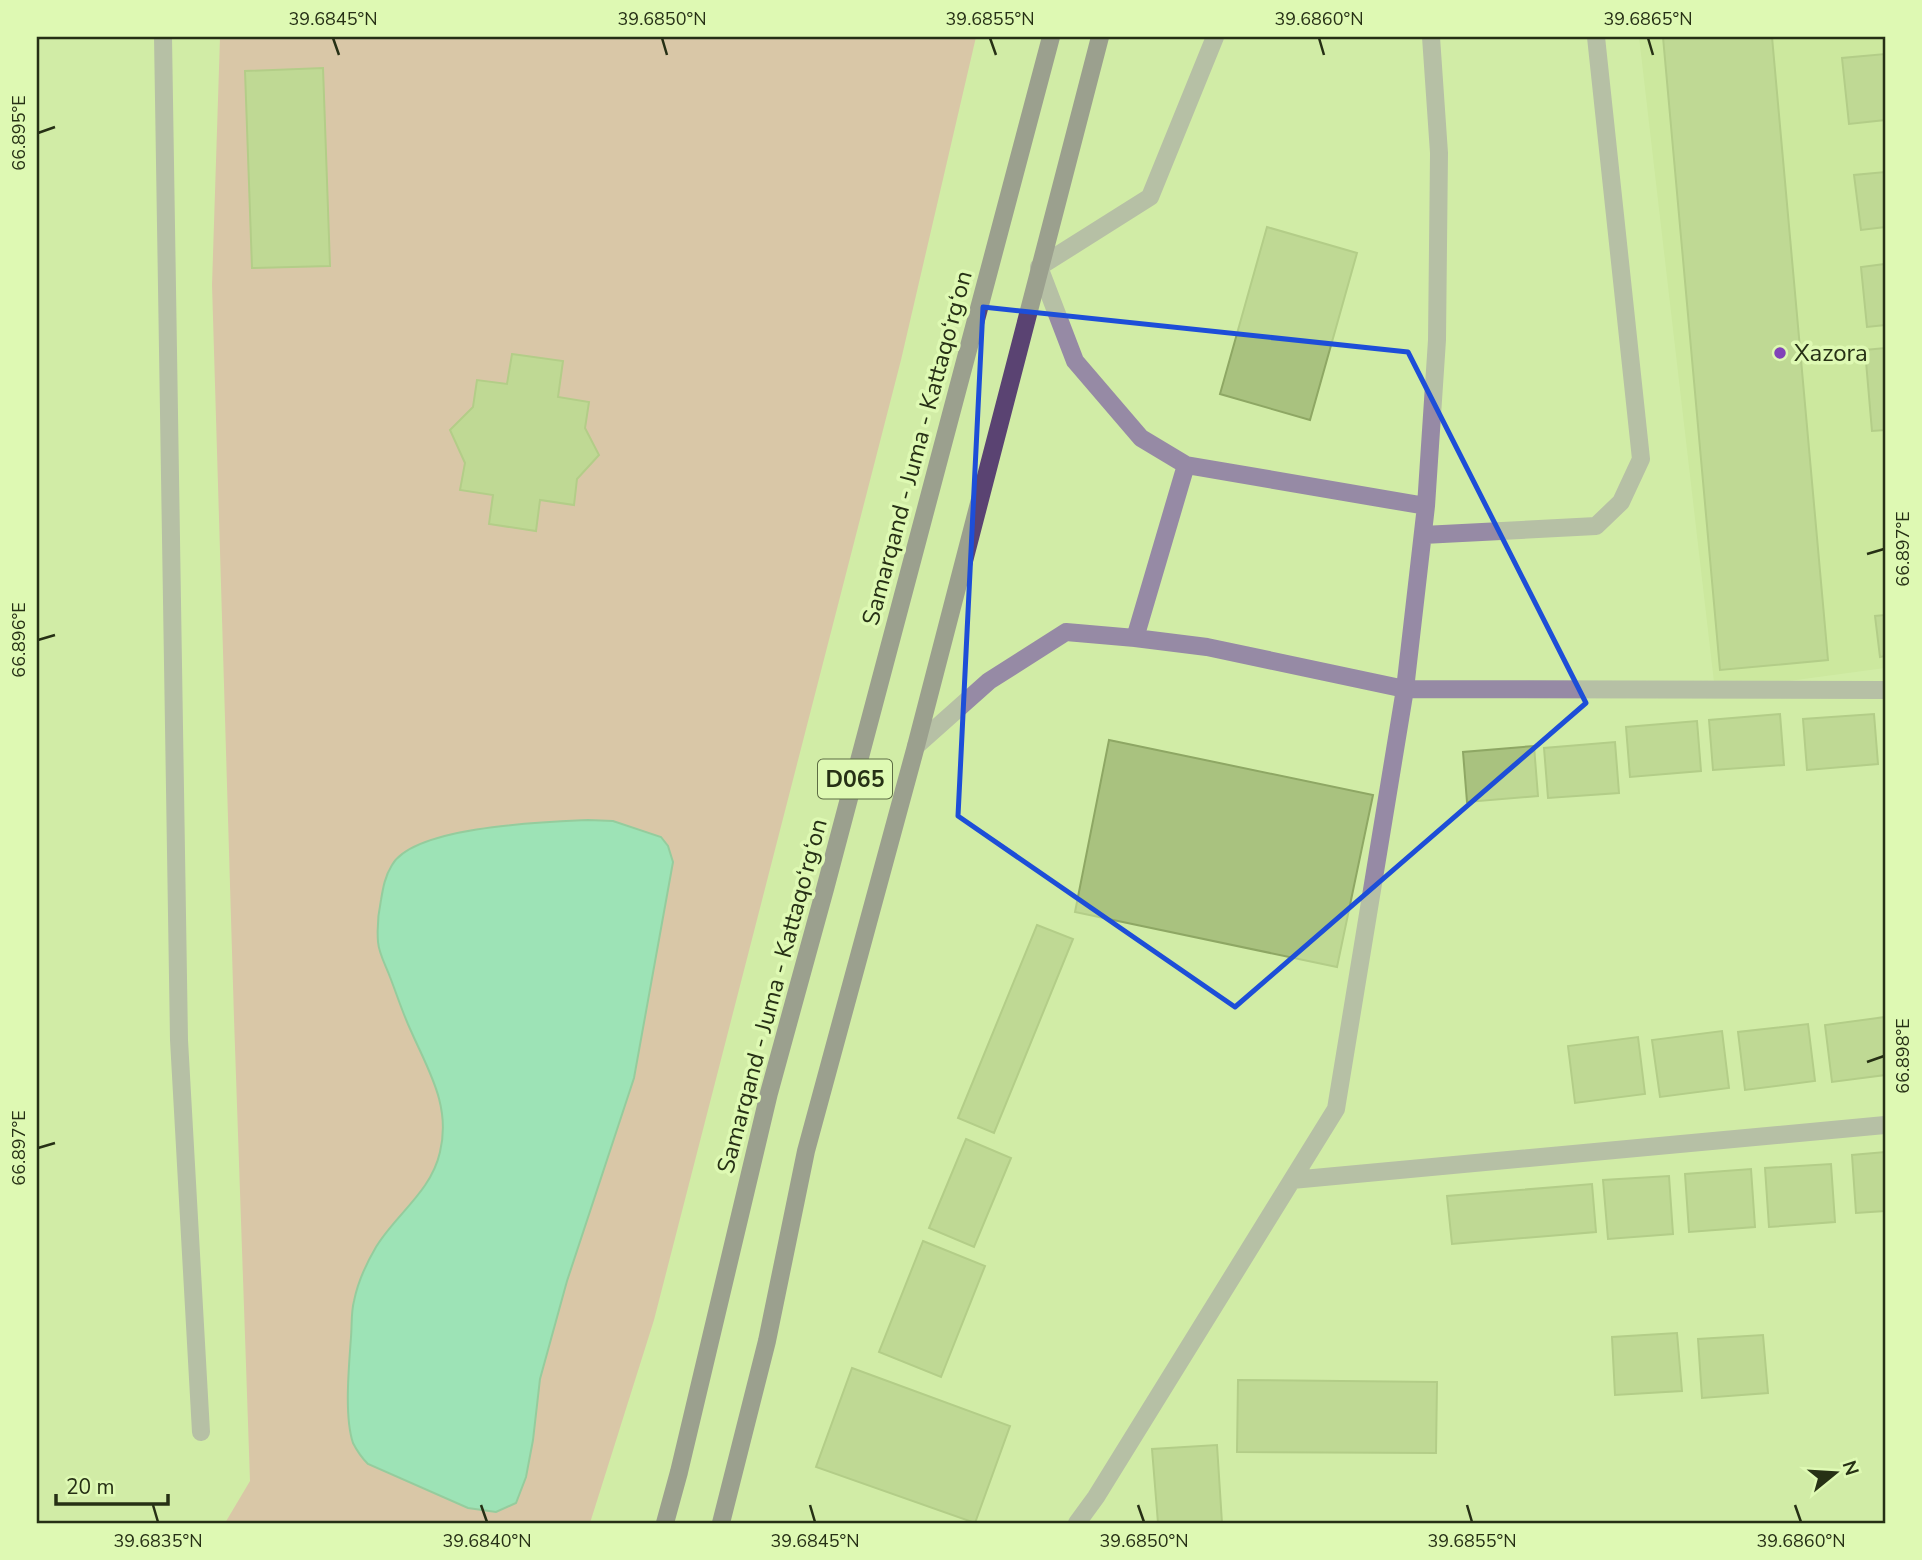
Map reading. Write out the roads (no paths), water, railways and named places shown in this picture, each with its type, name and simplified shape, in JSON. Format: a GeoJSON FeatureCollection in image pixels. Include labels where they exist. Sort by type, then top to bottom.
{"type":"FeatureCollection","features":[{"type":"Feature","properties":{"kind":"main road","name":"Samarqand - Juma - Kattaqo‘rg‘on"},"geometry":{"type":"LineString","coordinates":[[665,1523],[769,1093],[1051,37]]}},
{"type":"Feature","properties":{"kind":"main road","name":"D065"},"geometry":{"type":"LineString","coordinates":[[721,1523],[767,1341],[806,1151],[916,746],[1100,37]]}},
{"type":"Feature","properties":{"kind":"street"},"geometry":{"type":"LineString","coordinates":[[163,37],[179,1040],[201,1432]]}},
{"type":"Feature","properties":{"kind":"street"},"geometry":{"type":"LineString","coordinates":[[1214,37],[1150,197],[1039,267],[1075,361],[1141,438],[1186,465],[1426,506]]}},
{"type":"Feature","properties":{"kind":"street"},"geometry":{"type":"LineString","coordinates":[[1077,1523],[1096,1497],[1336,1109],[1405,689],[1426,506],[1438,327],[1439,153],[1431,37]]}},
{"type":"Feature","properties":{"kind":"street"},"geometry":{"type":"LineString","coordinates":[[1423,535],[1596,526],[1621,502],[1641,459],[1596,37]]}},
{"type":"Feature","properties":{"kind":"street"},"geometry":{"type":"LineString","coordinates":[[1135,638],[1186,465]]}},
{"type":"Feature","properties":{"kind":"street"},"geometry":{"type":"LineString","coordinates":[[916,746],[989,681],[1066,632],[1206,647],[1405,689],[1885,690]]}},
{"type":"Feature","properties":{"kind":"street"},"geometry":{"type":"LineString","coordinates":[[1292,1180],[1885,1125]]}},
{"type":"Feature","properties":{"kind":"water"},"geometry":{"type":"Polygon","coordinates":[[[588,820],[613,821],[661,837],[668,846],[673,862],[634,1078],[567,1281],[540,1379],[526,1477],[516,1503],[496,1512],[468,1508],[368,1464],[353,1443],[350,1432],[348,1376],[352,1310],[358,1287],[376,1247],[429,1179],[440,1152],[443,1135],[440,1104],[431,1075],[405,1018],[380,951],[378,916],[385,882],[392,865],[405,852],[426,842],[482,829],[588,820]]]}},
{"type":"Feature","properties":{"kind":"place","name":"Xazora"},"geometry":{"type":"Point","coordinates":[1780,353]}}]}
